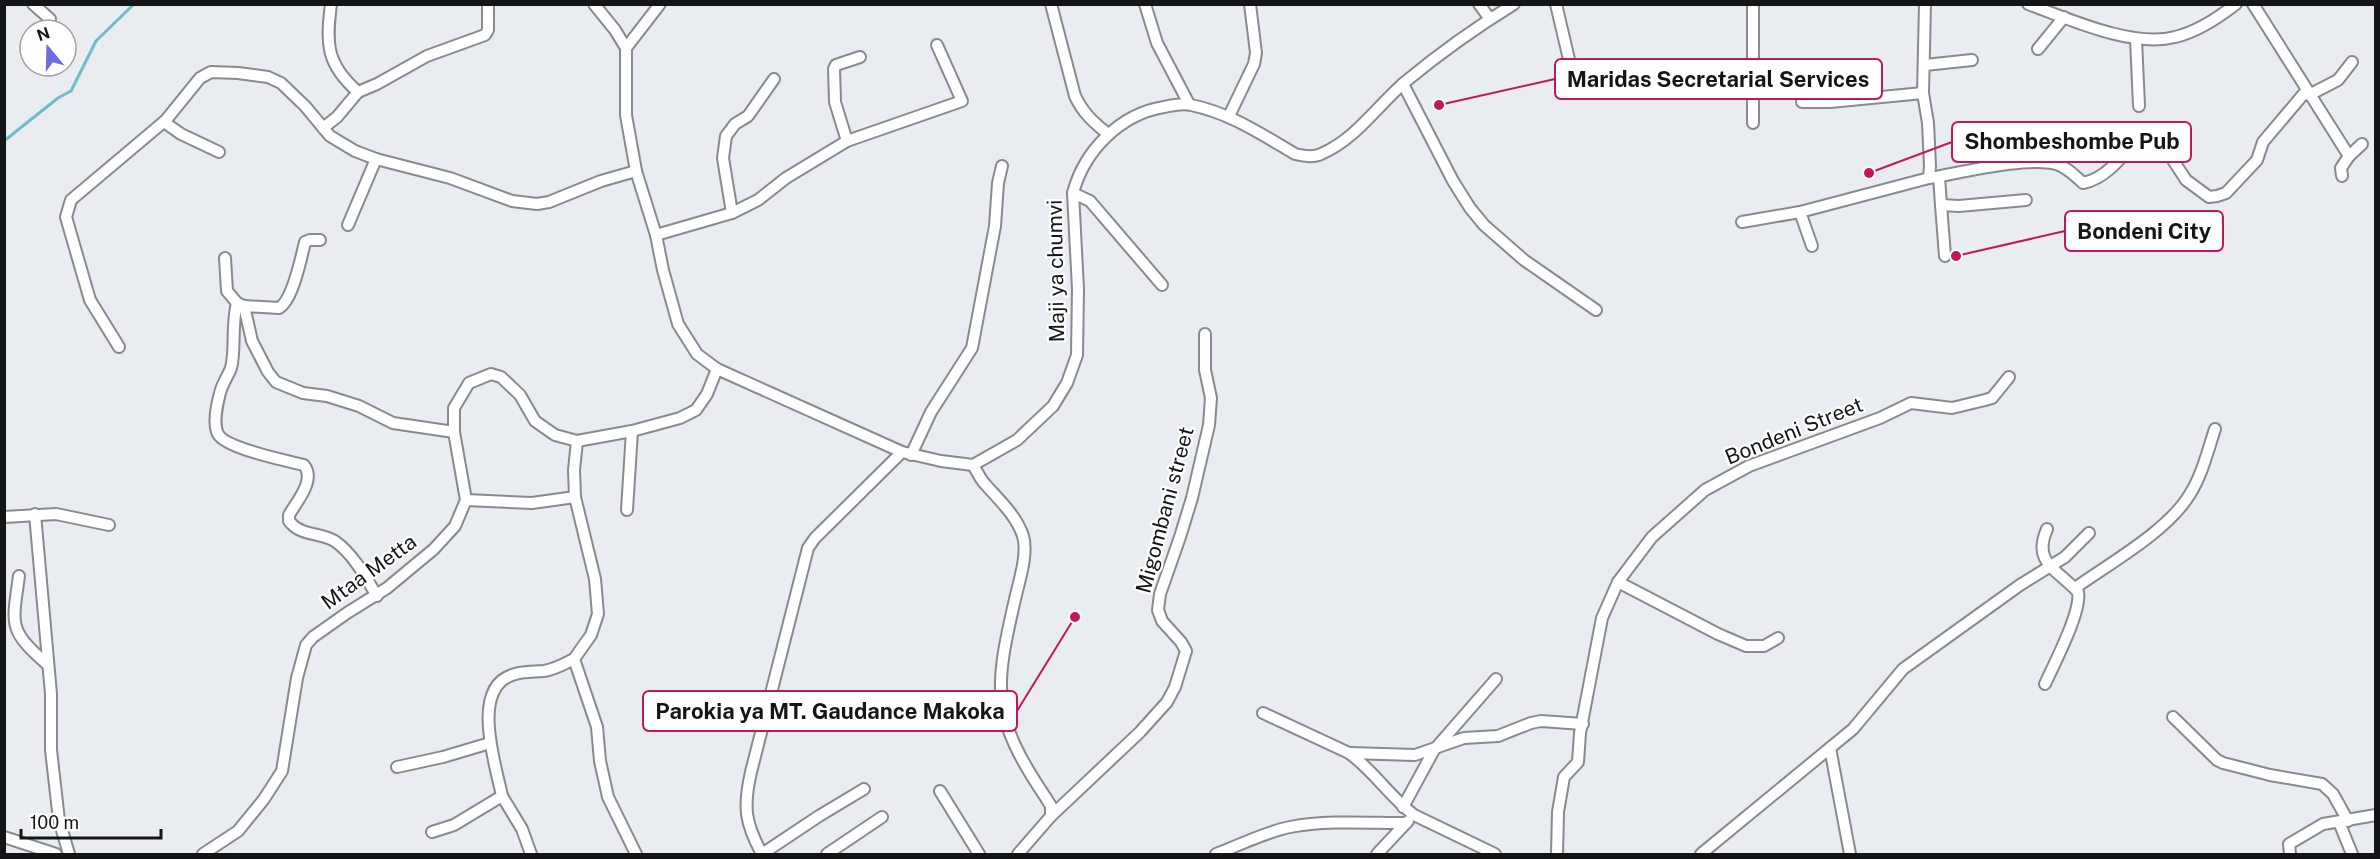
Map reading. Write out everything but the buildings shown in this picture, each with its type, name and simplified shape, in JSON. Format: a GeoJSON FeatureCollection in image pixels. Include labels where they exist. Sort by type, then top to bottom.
{"type":"FeatureCollection","features":[{"type":"Feature","properties":{"kind":"street"},"geometry":{"type":"LineString","coordinates":[[33,4],[49,18]]}},
{"type":"Feature","properties":{"kind":"street"},"geometry":{"type":"LineString","coordinates":[[331,4],[328,32],[329,52],[339,73],[358,92]]}},
{"type":"Feature","properties":{"kind":"street"},"geometry":{"type":"LineString","coordinates":[[323,128],[337,117],[358,92],[427,56],[485,35],[488,30],[488,4]]}},
{"type":"Feature","properties":{"kind":"street"},"geometry":{"type":"LineString","coordinates":[[594,4],[626,48],[626,115],[636,171],[656,235],[678,324],[697,354],[717,369],[907,453],[973,465],[984,483],[1012,514],[1023,537],[1020,578],[1004,646],[1000,685],[1001,703],[1012,741],[1051,806],[1051,816],[1018,855]]}},
{"type":"Feature","properties":{"kind":"street"},"geometry":{"type":"LineString","coordinates":[[626,48],[660,4]]}},
{"type":"Feature","properties":{"kind":"street"},"geometry":{"type":"LineString","coordinates":[[1051,4],[1064,62],[1075,96],[1086,115],[1108,134]]}},
{"type":"Feature","properties":{"kind":"street"},"geometry":{"type":"LineString","coordinates":[[1145,4],[1157,44],[1188,104]]}},
{"type":"Feature","properties":{"kind":"street"},"geometry":{"type":"LineString","coordinates":[[1230,116],[1254,64],[1256,53],[1250,4]]}},
{"type":"Feature","properties":{"kind":"street"},"geometry":{"type":"LineString","coordinates":[[1479,4],[1490,19]]}},
{"type":"Feature","properties":{"kind":"street","name":"Maji ya chumvi"},"geometry":{"type":"LineString","coordinates":[[973,465],[1017,440],[1053,406],[1067,383],[1077,355],[1078,289],[1073,194],[1076,183],[1093,152],[1108,134],[1130,118],[1156,108],[1188,104],[1230,116],[1305,157],[1319,156],[1340,144],[1374,115],[1403,84],[1451,44],[1514,4]]}},
{"type":"Feature","properties":{"kind":"street"},"geometry":{"type":"LineString","coordinates":[[1556,4],[1571,68]]}},
{"type":"Feature","properties":{"kind":"street"},"geometry":{"type":"LineString","coordinates":[[1753,4],[1753,123]]}},
{"type":"Feature","properties":{"kind":"street"},"geometry":{"type":"LineString","coordinates":[[1925,4],[1923,93],[1930,166],[1941,205],[1945,256]]}},
{"type":"Feature","properties":{"kind":"street"},"geometry":{"type":"LineString","coordinates":[[2028,4],[2099,29],[2136,39],[2175,38],[2214,21],[2236,4]]}},
{"type":"Feature","properties":{"kind":"street"},"geometry":{"type":"LineString","coordinates":[[2253,4],[2349,156]]}},
{"type":"Feature","properties":{"kind":"street"},"geometry":{"type":"LineString","coordinates":[[2038,49],[2064,17]]}},
{"type":"Feature","properties":{"kind":"street"},"geometry":{"type":"LineString","coordinates":[[2136,39],[2139,106]]}},
{"type":"Feature","properties":{"kind":"street"},"geometry":{"type":"LineString","coordinates":[[656,235],[732,213],[758,200],[786,178],[847,141],[962,101],[937,45]]}},
{"type":"Feature","properties":{"kind":"street"},"geometry":{"type":"LineString","coordinates":[[847,141],[835,102],[834,69],[836,65],[860,57]]}},
{"type":"Feature","properties":{"kind":"street"},"geometry":{"type":"LineString","coordinates":[[1925,65],[1972,60]]}},
{"type":"Feature","properties":{"kind":"street"},"geometry":{"type":"LineString","coordinates":[[1742,222],[1800,212],[1934,177],[1995,166],[2056,164],[2068,170],[2083,183],[2092,181],[2106,174],[2148,128],[2154,131],[2186,180],[2209,197],[2217,196],[2226,193],[2257,160],[2263,142],[2308,92],[2338,80],[2352,62]]}},
{"type":"Feature","properties":{"kind":"street"},"geometry":{"type":"LineString","coordinates":[[119,347],[90,300],[66,217],[71,200],[164,122],[200,78],[212,72],[268,77],[281,83],[340,143],[376,159],[450,178],[512,201],[537,204],[549,202],[601,181],[636,171]]}},
{"type":"Feature","properties":{"kind":"street"},"geometry":{"type":"LineString","coordinates":[[732,213],[723,158],[726,136],[735,124],[748,116],[774,79]]}},
{"type":"Feature","properties":{"kind":"street"},"geometry":{"type":"LineString","coordinates":[[1403,84],[1453,181],[1484,225],[1524,260],[1596,310]]}},
{"type":"Feature","properties":{"kind":"street"},"geometry":{"type":"LineString","coordinates":[[1802,102],[1830,102],[1923,93]]}},
{"type":"Feature","properties":{"kind":"street"},"geometry":{"type":"LineString","coordinates":[[164,122],[181,134],[219,152]]}},
{"type":"Feature","properties":{"kind":"street"},"geometry":{"type":"LineString","coordinates":[[2342,176],[2341,168],[2349,156],[2362,144]]}},
{"type":"Feature","properties":{"kind":"street"},"geometry":{"type":"LineString","coordinates":[[348,225],[376,159]]}},
{"type":"Feature","properties":{"kind":"street"},"geometry":{"type":"LineString","coordinates":[[864,789],[762,855],[746,817],[747,791],[808,548],[820,532],[907,453],[972,348],[995,226],[998,183],[1002,166]]}},
{"type":"Feature","properties":{"kind":"street"},"geometry":{"type":"LineString","coordinates":[[1073,194],[1090,201],[1162,285]]}},
{"type":"Feature","properties":{"kind":"street"},"geometry":{"type":"LineString","coordinates":[[1941,205],[1959,206],[2026,200]]}},
{"type":"Feature","properties":{"kind":"street"},"geometry":{"type":"LineString","coordinates":[[1800,212],[1812,246]]}},
{"type":"Feature","properties":{"kind":"street"},"geometry":{"type":"LineString","coordinates":[[240,305],[279,308],[283,306],[292,289],[305,242],[320,240]]}},
{"type":"Feature","properties":{"kind":"street"},"geometry":{"type":"LineString","coordinates":[[225,258],[227,291],[240,305],[252,341],[268,372],[276,382],[303,393],[327,396],[359,406],[393,423],[454,432]]}},
{"type":"Feature","properties":{"kind":"street"},"geometry":{"type":"LineString","coordinates":[[240,305],[233,318],[231,368],[223,383],[218,404],[216,426],[218,435],[223,440],[252,452],[304,465],[308,470],[309,479],[289,515],[289,521],[304,533],[334,540],[350,556],[377,596]]}},
{"type":"Feature","properties":{"kind":"street","name":"Migombani street"},"geometry":{"type":"LineString","coordinates":[[1051,816],[1140,732],[1167,702],[1179,674],[1186,651],[1162,621],[1158,610],[1160,594],[1194,489],[1209,425],[1211,398],[1205,370],[1205,334]]}},
{"type":"Feature","properties":{"kind":"street"},"geometry":{"type":"LineString","coordinates":[[575,497],[531,502],[466,500],[454,432],[454,408],[462,391],[476,379],[491,374],[501,377],[510,383],[535,422],[555,435],[577,441],[632,431],[680,418],[696,410],[707,394],[717,369]]}},
{"type":"Feature","properties":{"kind":"street","name":"Bondeni Street"},"geometry":{"type":"LineString","coordinates":[[1557,855],[1558,812],[1564,777],[1578,762],[1602,618],[1618,582],[1652,537],[1705,490],[1749,466],[1880,418],[1911,403],[1952,408],[1992,398],[2009,377]]}},
{"type":"Feature","properties":{"kind":"street"},"geometry":{"type":"LineString","coordinates":[[2075,588],[2176,513],[2191,493],[2215,429]]}},
{"type":"Feature","properties":{"kind":"street"},"geometry":{"type":"LineString","coordinates":[[627,510],[632,431]]}},
{"type":"Feature","properties":{"kind":"street"},"geometry":{"type":"LineString","coordinates":[[531,855],[522,829],[502,796],[487,720],[495,689],[502,680],[515,674],[557,668],[574,659],[591,635],[598,614],[595,579],[575,497],[577,441]]}},
{"type":"Feature","properties":{"kind":"street","name":"Mtaa Metta"},"geometry":{"type":"LineString","coordinates":[[203,855],[238,831],[264,799],[282,771],[297,678],[306,645],[313,637],[347,613],[377,596],[434,549],[455,526],[466,500]]}},
{"type":"Feature","properties":{"kind":"street"},"geometry":{"type":"LineString","coordinates":[[35,514],[51,694],[51,750],[59,820],[69,855]]}},
{"type":"Feature","properties":{"kind":"street"},"geometry":{"type":"LineString","coordinates":[[4,518],[35,514],[64,515],[109,525]]}},
{"type":"Feature","properties":{"kind":"street"},"geometry":{"type":"LineString","coordinates":[[2045,684],[2078,604],[2079,593],[2043,556],[2041,547],[2047,529]]}},
{"type":"Feature","properties":{"kind":"street"},"geometry":{"type":"LineString","coordinates":[[1701,855],[1854,729],[1902,669],[2073,550],[2089,533]]}},
{"type":"Feature","properties":{"kind":"street"},"geometry":{"type":"LineString","coordinates":[[19,576],[14,627],[21,640],[48,665]]}},
{"type":"Feature","properties":{"kind":"street"},"geometry":{"type":"LineString","coordinates":[[1618,582],[1746,646],[1764,646],[1778,638]]}},
{"type":"Feature","properties":{"kind":"street"},"geometry":{"type":"LineString","coordinates":[[574,659],[597,727],[600,761],[608,797],[636,855]]}},
{"type":"Feature","properties":{"kind":"street"},"geometry":{"type":"LineString","coordinates":[[1403,807],[1434,750],[1496,680]]}},
{"type":"Feature","properties":{"kind":"street"},"geometry":{"type":"LineString","coordinates":[[1263,713],[1349,753],[1362,762],[1403,807],[1410,819]]}},
{"type":"Feature","properties":{"kind":"street"},"geometry":{"type":"LineString","coordinates":[[2173,717],[2217,760],[2223,763],[2270,775],[2322,784],[2333,794],[2352,855]]}},
{"type":"Feature","properties":{"kind":"street"},"geometry":{"type":"LineString","coordinates":[[1349,753],[1415,755],[1464,738],[1498,736],[1541,721],[1583,724]]}},
{"type":"Feature","properties":{"kind":"street"},"geometry":{"type":"LineString","coordinates":[[397,766],[443,757],[490,743]]}},
{"type":"Feature","properties":{"kind":"street"},"geometry":{"type":"LineString","coordinates":[[1830,748],[1850,855]]}},
{"type":"Feature","properties":{"kind":"street"},"geometry":{"type":"LineString","coordinates":[[940,791],[980,855]]}},
{"type":"Feature","properties":{"kind":"street"},"geometry":{"type":"LineString","coordinates":[[432,832],[454,825],[502,796]]}},
{"type":"Feature","properties":{"kind":"street"},"geometry":{"type":"LineString","coordinates":[[2290,855],[2289,844],[2322,824],[2376,815]]}},
{"type":"Feature","properties":{"kind":"street"},"geometry":{"type":"LineString","coordinates":[[827,855],[882,817]]}},
{"type":"Feature","properties":{"kind":"street"},"geometry":{"type":"LineString","coordinates":[[1377,855],[1410,819]]}},
{"type":"Feature","properties":{"kind":"street"},"geometry":{"type":"LineString","coordinates":[[1216,855],[1271,832],[1291,827],[1410,819],[1495,855]]}},
{"type":"Feature","properties":{"kind":"street"},"geometry":{"type":"LineString","coordinates":[[4,837],[56,855]]}},
{"type":"Feature","properties":{"kind":"waterway"},"geometry":{"type":"LineString","coordinates":[[4,141],[58,98],[71,91],[96,41],[134,4]]}},
{"type":"Feature","properties":{"kind":"place","name":"Maridas Secretarial Services"},"geometry":{"type":"Point","coordinates":[1439,105]}},
{"type":"Feature","properties":{"kind":"place","name":"Shombeshombe Pub"},"geometry":{"type":"Point","coordinates":[1869,173]}},
{"type":"Feature","properties":{"kind":"place","name":"Bondeni City"},"geometry":{"type":"Point","coordinates":[1956,256]}},
{"type":"Feature","properties":{"kind":"place","name":"Parokia ya MT. Gaudance Makoka"},"geometry":{"type":"Point","coordinates":[1075,617]}}]}
